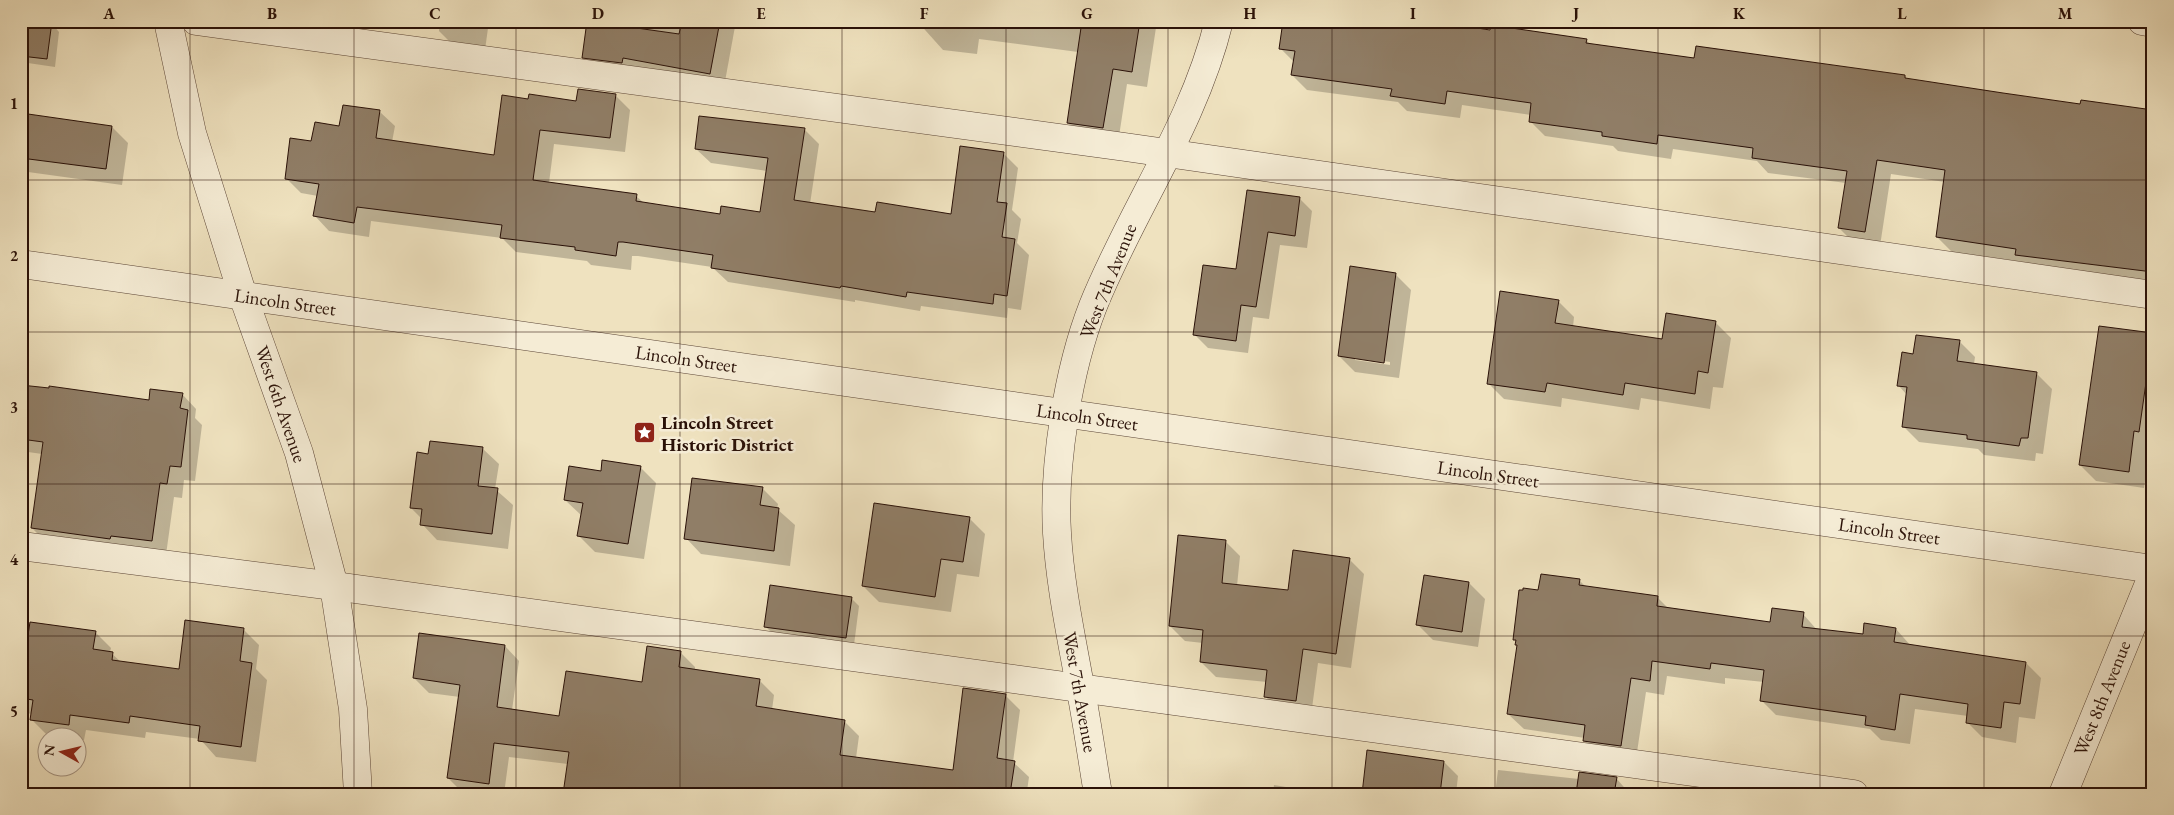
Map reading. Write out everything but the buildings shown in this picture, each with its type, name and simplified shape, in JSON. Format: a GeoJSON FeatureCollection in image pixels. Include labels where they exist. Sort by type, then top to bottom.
{"type":"FeatureCollection","features":[{"type":"Feature","properties":{"kind":"street","name":"West 6th Avenue"},"geometry":{"type":"LineString","coordinates":[[168,21],[192,133],[243,296],[299,453],[334,586],[353,709],[358,794]]}},
{"type":"Feature","properties":{"kind":"street"},"geometry":{"type":"LineString","coordinates":[[196,21],[1169,153],[2153,295]]}},
{"type":"Feature","properties":{"kind":"street","name":"West 7th Avenue"},"geometry":{"type":"LineString","coordinates":[[1098,794],[1066,613],[1057,533],[1058,467],[1066,414],[1074,371],[1092,309],[1117,251],[1169,153],[1207,64],[1219,21]]}},
{"type":"Feature","properties":{"kind":"street"},"geometry":{"type":"LineString","coordinates":[[2142,21],[2153,23]]}},
{"type":"Feature","properties":{"kind":"street","name":"Lincoln Street"},"geometry":{"type":"LineString","coordinates":[[21,264],[2153,569]]}},
{"type":"Feature","properties":{"kind":"street"},"geometry":{"type":"LineString","coordinates":[[21,546],[334,586],[1854,794]]}},
{"type":"Feature","properties":{"kind":"street","name":"West 8th Avenue"},"geometry":{"type":"LineString","coordinates":[[2062,794],[2153,574]]}},
{"type":"Feature","properties":{"kind":"place","name":"Lincoln Street Historic District"},"geometry":{"type":"Point","coordinates":[645,433]}}]}
